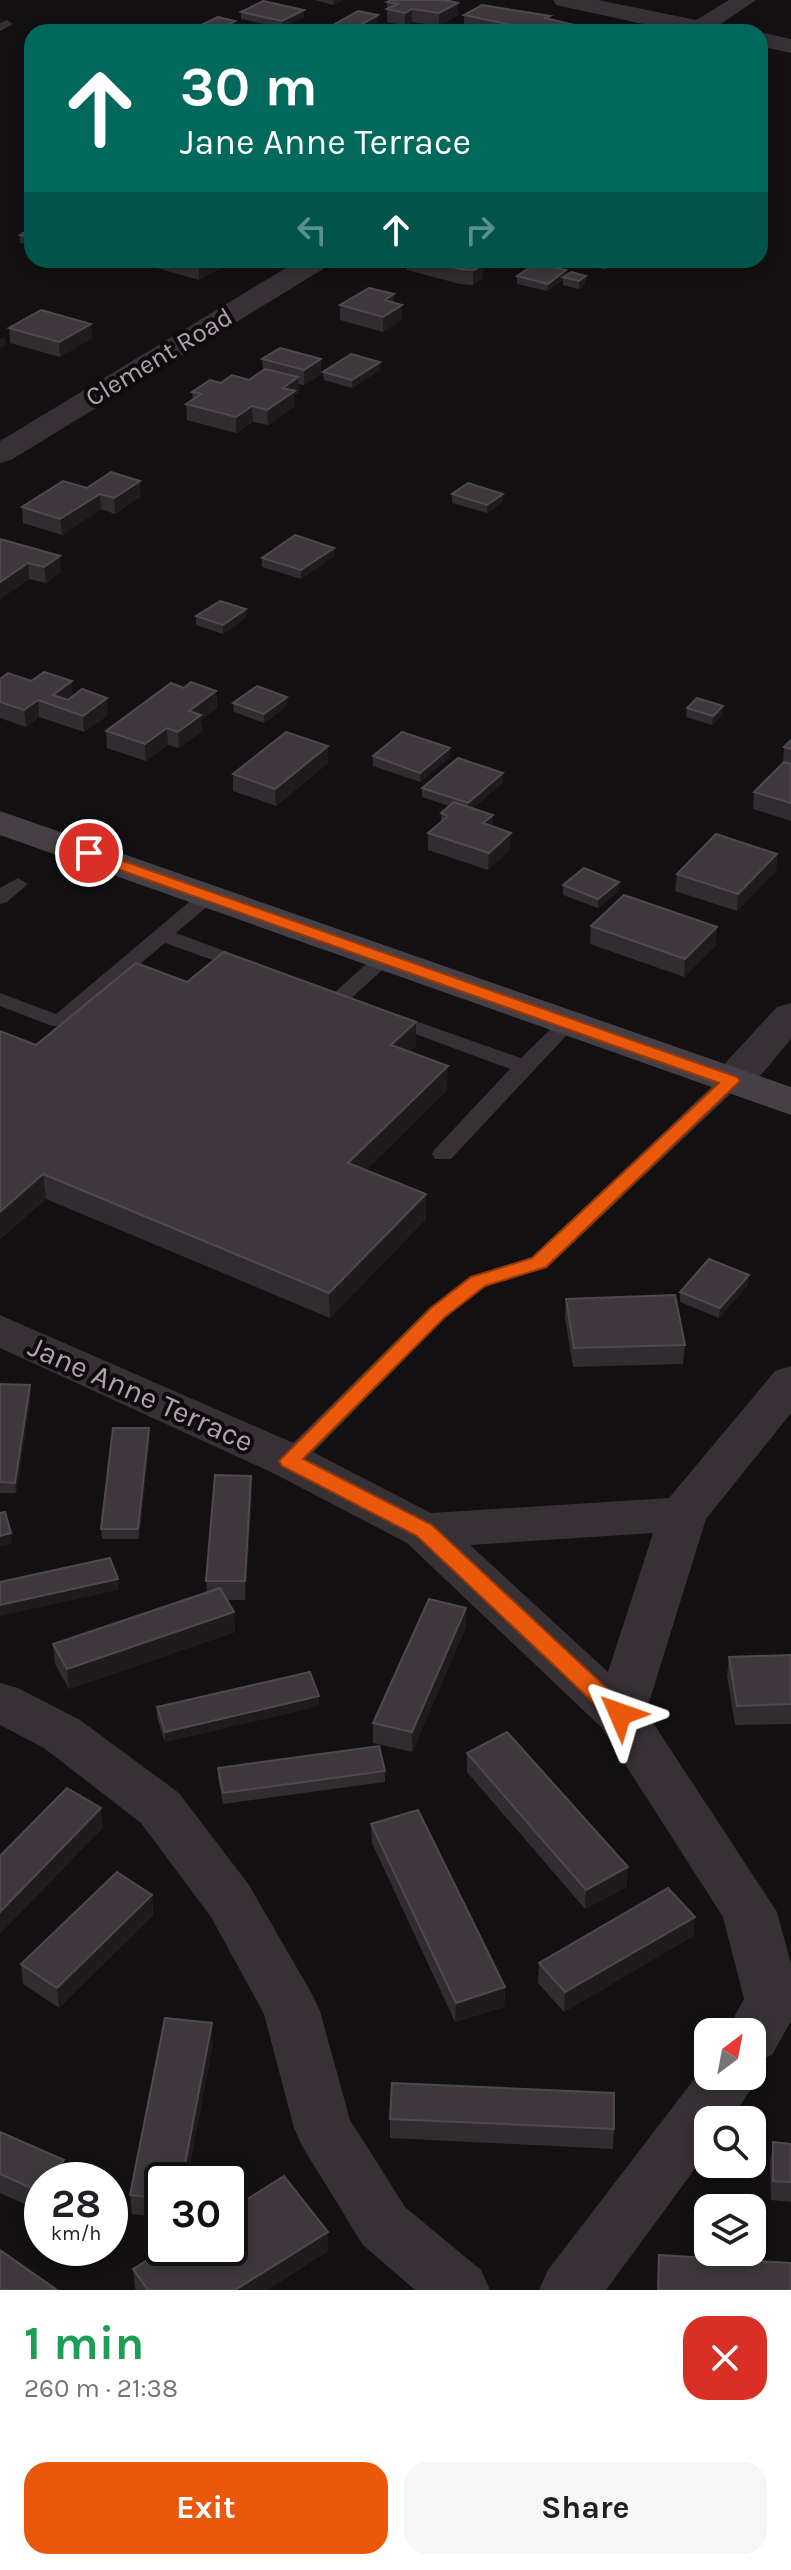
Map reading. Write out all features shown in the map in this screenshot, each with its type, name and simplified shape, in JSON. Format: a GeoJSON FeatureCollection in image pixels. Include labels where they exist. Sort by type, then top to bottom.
{"type":"FeatureCollection","features":[{"type":"Feature","properties":{"kind":"street"},"geometry":{"type":"LineString","coordinates":[[564,0],[670,24]]}},
{"type":"Feature","properties":{"kind":"street"},"geometry":{"type":"LineString","coordinates":[[706,24],[745,0]]}},
{"type":"Feature","properties":{"kind":"street"},"geometry":{"type":"LineString","coordinates":[[768,41],[791,46]]}},
{"type":"Feature","properties":{"kind":"street","name":"Clement Road"},"geometry":{"type":"LineString","coordinates":[[0,454],[305,268]]}},
{"type":"Feature","properties":{"kind":"street"},"geometry":{"type":"LineString","coordinates":[[0,822],[791,1102]]}},
{"type":"Feature","properties":{"kind":"street"},"geometry":{"type":"LineString","coordinates":[[731,1081],[791,1015]]}},
{"type":"Feature","properties":{"kind":"street","name":"Jane Anne Terrace"},"geometry":{"type":"LineString","coordinates":[[0,1330],[290,1461],[424,1531],[620,1714]]}},
{"type":"Feature","properties":{"kind":"street"},"geometry":{"type":"LineString","coordinates":[[763,2018],[773,2001],[749,1912],[620,1714],[683,1514],[791,1382]]}},
{"type":"Feature","properties":{"kind":"street"},"geometry":{"type":"LineString","coordinates":[[424,1531],[683,1514]]}},
{"type":"Feature","properties":{"kind":"street"},"geometry":{"type":"LineString","coordinates":[[0,1702],[62,1734],[160,1808],[230,1901],[292,2011],[323,2128],[338,2153],[384,2226],[459,2290]]}},
{"type":"Feature","properties":{"kind":"street"},"geometry":{"type":"LineString","coordinates":[[570,2290],[720,2090]]}},
{"type":"Feature","properties":{"kind":"lane"},"geometry":{"type":"LineString","coordinates":[[0,898],[18,884]]}},
{"type":"Feature","properties":{"kind":"lane"},"geometry":{"type":"LineString","coordinates":[[0,999],[59,1022],[208,896]]}},
{"type":"Feature","properties":{"kind":"lane"},"geometry":{"type":"LineString","coordinates":[[163,935],[266,972]]}},
{"type":"Feature","properties":{"kind":"lane"},"geometry":{"type":"LineString","coordinates":[[384,958],[332,997],[524,1067]]}},
{"type":"Feature","properties":{"kind":"lane"},"geometry":{"type":"LineString","coordinates":[[443,1154],[568,1023]]}},
{"type":"Feature","properties":{"kind":"lane"},"geometry":{"type":"LineString","coordinates":[[290,1461],[438,1312],[478,1281],[539,1263],[731,1081]]}},
{"type":"Feature","properties":{"kind":"building"},"geometry":{"type":"Polygon","coordinates":[[[263,1],[304,10],[282,21],[241,12],[263,1]]]}},
{"type":"Feature","properties":{"kind":"building"},"geometry":{"type":"Polygon","coordinates":[[[387,2],[458,3],[439,13],[412,9],[405,13],[387,9],[398,4],[387,2]]]}},
{"type":"Feature","properties":{"kind":"building"},"geometry":{"type":"Polygon","coordinates":[[[482,5],[550,16],[545,18],[571,24],[507,24],[464,15],[482,5]]]}},
{"type":"Feature","properties":{"kind":"building"},"geometry":{"type":"Polygon","coordinates":[[[358,11],[378,15],[362,24],[335,24],[358,11]]]}},
{"type":"Feature","properties":{"kind":"building"},"geometry":{"type":"Polygon","coordinates":[[[218,17],[235,21],[229,24],[203,24],[218,17]]]}},
{"type":"Feature","properties":{"kind":"building"},"geometry":{"type":"Polygon","coordinates":[[[529,268],[566,270],[548,284],[517,276],[529,268]]]}},
{"type":"Feature","properties":{"kind":"building"},"geometry":{"type":"Polygon","coordinates":[[[571,272],[586,276],[579,281],[563,277],[571,272]]]}},
{"type":"Feature","properties":{"kind":"building"},"geometry":{"type":"Polygon","coordinates":[[[369,288],[394,294],[385,300],[402,305],[383,317],[340,305],[369,288]]]}},
{"type":"Feature","properties":{"kind":"building"},"geometry":{"type":"Polygon","coordinates":[[[41,310],[91,324],[59,342],[9,328],[41,310]]]}},
{"type":"Feature","properties":{"kind":"building"},"geometry":{"type":"Polygon","coordinates":[[[280,348],[321,359],[304,370],[262,359],[280,348]]]}},
{"type":"Feature","properties":{"kind":"building"},"geometry":{"type":"Polygon","coordinates":[[[351,354],[380,362],[352,380],[323,372],[351,354]]]}},
{"type":"Feature","properties":{"kind":"building"},"geometry":{"type":"Polygon","coordinates":[[[265,369],[298,377],[283,388],[295,391],[267,410],[252,406],[236,417],[186,404],[201,394],[192,392],[210,380],[221,383],[232,375],[249,380],[265,369]]]}},
{"type":"Feature","properties":{"kind":"building"},"geometry":{"type":"Polygon","coordinates":[[[111,472],[140,481],[114,498],[100,494],[60,519],[22,507],[63,481],[87,488],[111,472]]]}},
{"type":"Feature","properties":{"kind":"building"},"geometry":{"type":"Polygon","coordinates":[[[468,483],[503,494],[487,505],[452,494],[468,483]]]}},
{"type":"Feature","properties":{"kind":"building"},"geometry":{"type":"Polygon","coordinates":[[[295,535],[334,548],[301,570],[262,558],[295,535]]]}},
{"type":"Feature","properties":{"kind":"building"},"geometry":{"type":"Polygon","coordinates":[[[0,539],[60,556],[44,567],[28,563],[0,582],[0,539]]]}},
{"type":"Feature","properties":{"kind":"building"},"geometry":{"type":"Polygon","coordinates":[[[220,601],[246,609],[223,625],[196,616],[220,601]]]}},
{"type":"Feature","properties":{"kind":"building"},"geometry":{"type":"Polygon","coordinates":[[[44,672],[72,681],[53,695],[68,700],[82,689],[107,698],[83,716],[38,700],[24,710],[0,702],[0,679],[8,673],[31,681],[44,672]]]}},
{"type":"Feature","properties":{"kind":"building"},"geometry":{"type":"Polygon","coordinates":[[[191,682],[216,691],[189,711],[201,715],[178,732],[167,728],[145,744],[106,731],[171,683],[184,688],[191,682]]]}},
{"type":"Feature","properties":{"kind":"building"},"geometry":{"type":"Polygon","coordinates":[[[257,686],[287,697],[264,714],[233,703],[257,686]]]}},
{"type":"Feature","properties":{"kind":"building"},"geometry":{"type":"Polygon","coordinates":[[[697,698],[723,706],[713,716],[687,708],[697,698]]]}},
{"type":"Feature","properties":{"kind":"building"},"geometry":{"type":"Polygon","coordinates":[[[286,732],[328,746],[275,789],[233,774],[286,732]]]}},
{"type":"Feature","properties":{"kind":"building"},"geometry":{"type":"Polygon","coordinates":[[[402,732],[450,748],[420,773],[373,756],[402,732]]]}},
{"type":"Feature","properties":{"kind":"building"},"geometry":{"type":"Polygon","coordinates":[[[458,758],[503,773],[468,803],[422,788],[458,758]]]}},
{"type":"Feature","properties":{"kind":"building"},"geometry":{"type":"Polygon","coordinates":[[[784,762],[791,764],[791,803],[754,792],[784,762]]]}},
{"type":"Feature","properties":{"kind":"building"},"geometry":{"type":"Polygon","coordinates":[[[454,802],[493,815],[483,823],[511,833],[489,853],[428,833],[448,816],[441,813],[454,802]]]}},
{"type":"Feature","properties":{"kind":"building"},"geometry":{"type":"Polygon","coordinates":[[[716,834],[777,854],[738,894],[677,874],[716,834]]]}},
{"type":"Feature","properties":{"kind":"building"},"geometry":{"type":"Polygon","coordinates":[[[584,868],[619,882],[598,899],[563,885],[584,868]]]}},
{"type":"Feature","properties":{"kind":"building"},"geometry":{"type":"Polygon","coordinates":[[[624,895],[717,927],[685,959],[591,926],[624,895]]]}},
{"type":"Feature","properties":{"kind":"building"},"geometry":{"type":"Polygon","coordinates":[[[224,952],[416,1022],[391,1045],[448,1066],[348,1163],[426,1194],[329,1293],[43,1174],[0,1212],[0,1031],[36,1045],[136,963],[187,982],[224,952]]]}},
{"type":"Feature","properties":{"kind":"building"},"geometry":{"type":"Polygon","coordinates":[[[709,1259],[749,1275],[720,1308],[680,1292],[709,1259]]]}},
{"type":"Feature","properties":{"kind":"building"},"geometry":{"type":"Polygon","coordinates":[[[675,1295],[685,1345],[574,1348],[566,1299],[675,1295]]]}},
{"type":"Feature","properties":{"kind":"building"},"geometry":{"type":"Polygon","coordinates":[[[0,1384],[30,1385],[15,1483],[0,1482],[0,1384]]]}},
{"type":"Feature","properties":{"kind":"building"},"geometry":{"type":"Polygon","coordinates":[[[113,1428],[149,1428],[138,1529],[101,1529],[113,1428]]]}},
{"type":"Feature","properties":{"kind":"building"},"geometry":{"type":"Polygon","coordinates":[[[215,1475],[251,1476],[245,1581],[206,1581],[215,1475]]]}},
{"type":"Feature","properties":{"kind":"building"},"geometry":{"type":"Polygon","coordinates":[[[5,1512],[11,1533],[0,1536],[0,1513],[5,1512]]]}},
{"type":"Feature","properties":{"kind":"building"},"geometry":{"type":"Polygon","coordinates":[[[110,1558],[118,1579],[0,1605],[0,1582],[110,1558]]]}},
{"type":"Feature","properties":{"kind":"building"},"geometry":{"type":"Polygon","coordinates":[[[220,1588],[234,1612],[67,1669],[53,1644],[220,1588]]]}},
{"type":"Feature","properties":{"kind":"building"},"geometry":{"type":"Polygon","coordinates":[[[429,1599],[466,1608],[412,1732],[373,1723],[429,1599]]]}},
{"type":"Feature","properties":{"kind":"building"},"geometry":{"type":"Polygon","coordinates":[[[791,1655],[791,1704],[737,1706],[729,1657],[791,1655]]]}},
{"type":"Feature","properties":{"kind":"building"},"geometry":{"type":"Polygon","coordinates":[[[310,1672],[319,1696],[165,1732],[157,1707],[310,1672]]]}},
{"type":"Feature","properties":{"kind":"building"},"geometry":{"type":"Polygon","coordinates":[[[507,1732],[628,1867],[586,1890],[467,1753],[507,1732]]]}},
{"type":"Feature","properties":{"kind":"building"},"geometry":{"type":"Polygon","coordinates":[[[379,1746],[385,1771],[223,1793],[218,1768],[379,1746]]]}},
{"type":"Feature","properties":{"kind":"building"},"geometry":{"type":"Polygon","coordinates":[[[67,1788],[101,1808],[0,1912],[0,1856],[67,1788]]]}},
{"type":"Feature","properties":{"kind":"building"},"geometry":{"type":"Polygon","coordinates":[[[418,1810],[505,1987],[456,2003],[371,1824],[418,1810]]]}},
{"type":"Feature","properties":{"kind":"building"},"geometry":{"type":"Polygon","coordinates":[[[117,1872],[152,1895],[57,1988],[21,1964],[117,1872]]]}},
{"type":"Feature","properties":{"kind":"building"},"geometry":{"type":"Polygon","coordinates":[[[668,1888],[695,1917],[565,1992],[539,1963],[668,1888]]]}},
{"type":"Feature","properties":{"kind":"building"},"geometry":{"type":"Polygon","coordinates":[[[165,2018],[212,2023],[185,2162],[144,2162],[144,2197],[130,2195],[165,2018]]]}},
{"type":"Feature","properties":{"kind":"building"},"geometry":{"type":"Polygon","coordinates":[[[392,2083],[614,2093],[614,2129],[390,2119],[392,2083]]]}},
{"type":"Feature","properties":{"kind":"building"},"geometry":{"type":"Polygon","coordinates":[[[0,2132],[64,2160],[24,2162],[24,2185],[0,2174],[0,2132]]]}},
{"type":"Feature","properties":{"kind":"building"},"geometry":{"type":"Polygon","coordinates":[[[773,2142],[791,2144],[791,2182],[773,2181],[773,2142]]]}},
{"type":"Feature","properties":{"kind":"building"},"geometry":{"type":"Polygon","coordinates":[[[284,2176],[328,2232],[235,2290],[148,2290],[133,2269],[144,2262],[144,2266],[248,2266],[248,2199],[284,2176]]]}},
{"type":"Feature","properties":{"kind":"building"},"geometry":{"type":"Polygon","coordinates":[[[0,2250],[57,2290],[0,2290],[0,2250]]]}},
{"type":"Feature","properties":{"kind":"building"},"geometry":{"type":"Polygon","coordinates":[[[659,2255],[694,2257],[694,2266],[791,2263],[791,2290],[658,2290],[659,2255]]]}},
{"type":"Feature","properties":{"kind":"route"},"geometry":{"type":"LineString","coordinates":[[89,853],[731,1081],[539,1263],[478,1281],[438,1312],[290,1461],[424,1531],[620,1714]]}}]}
